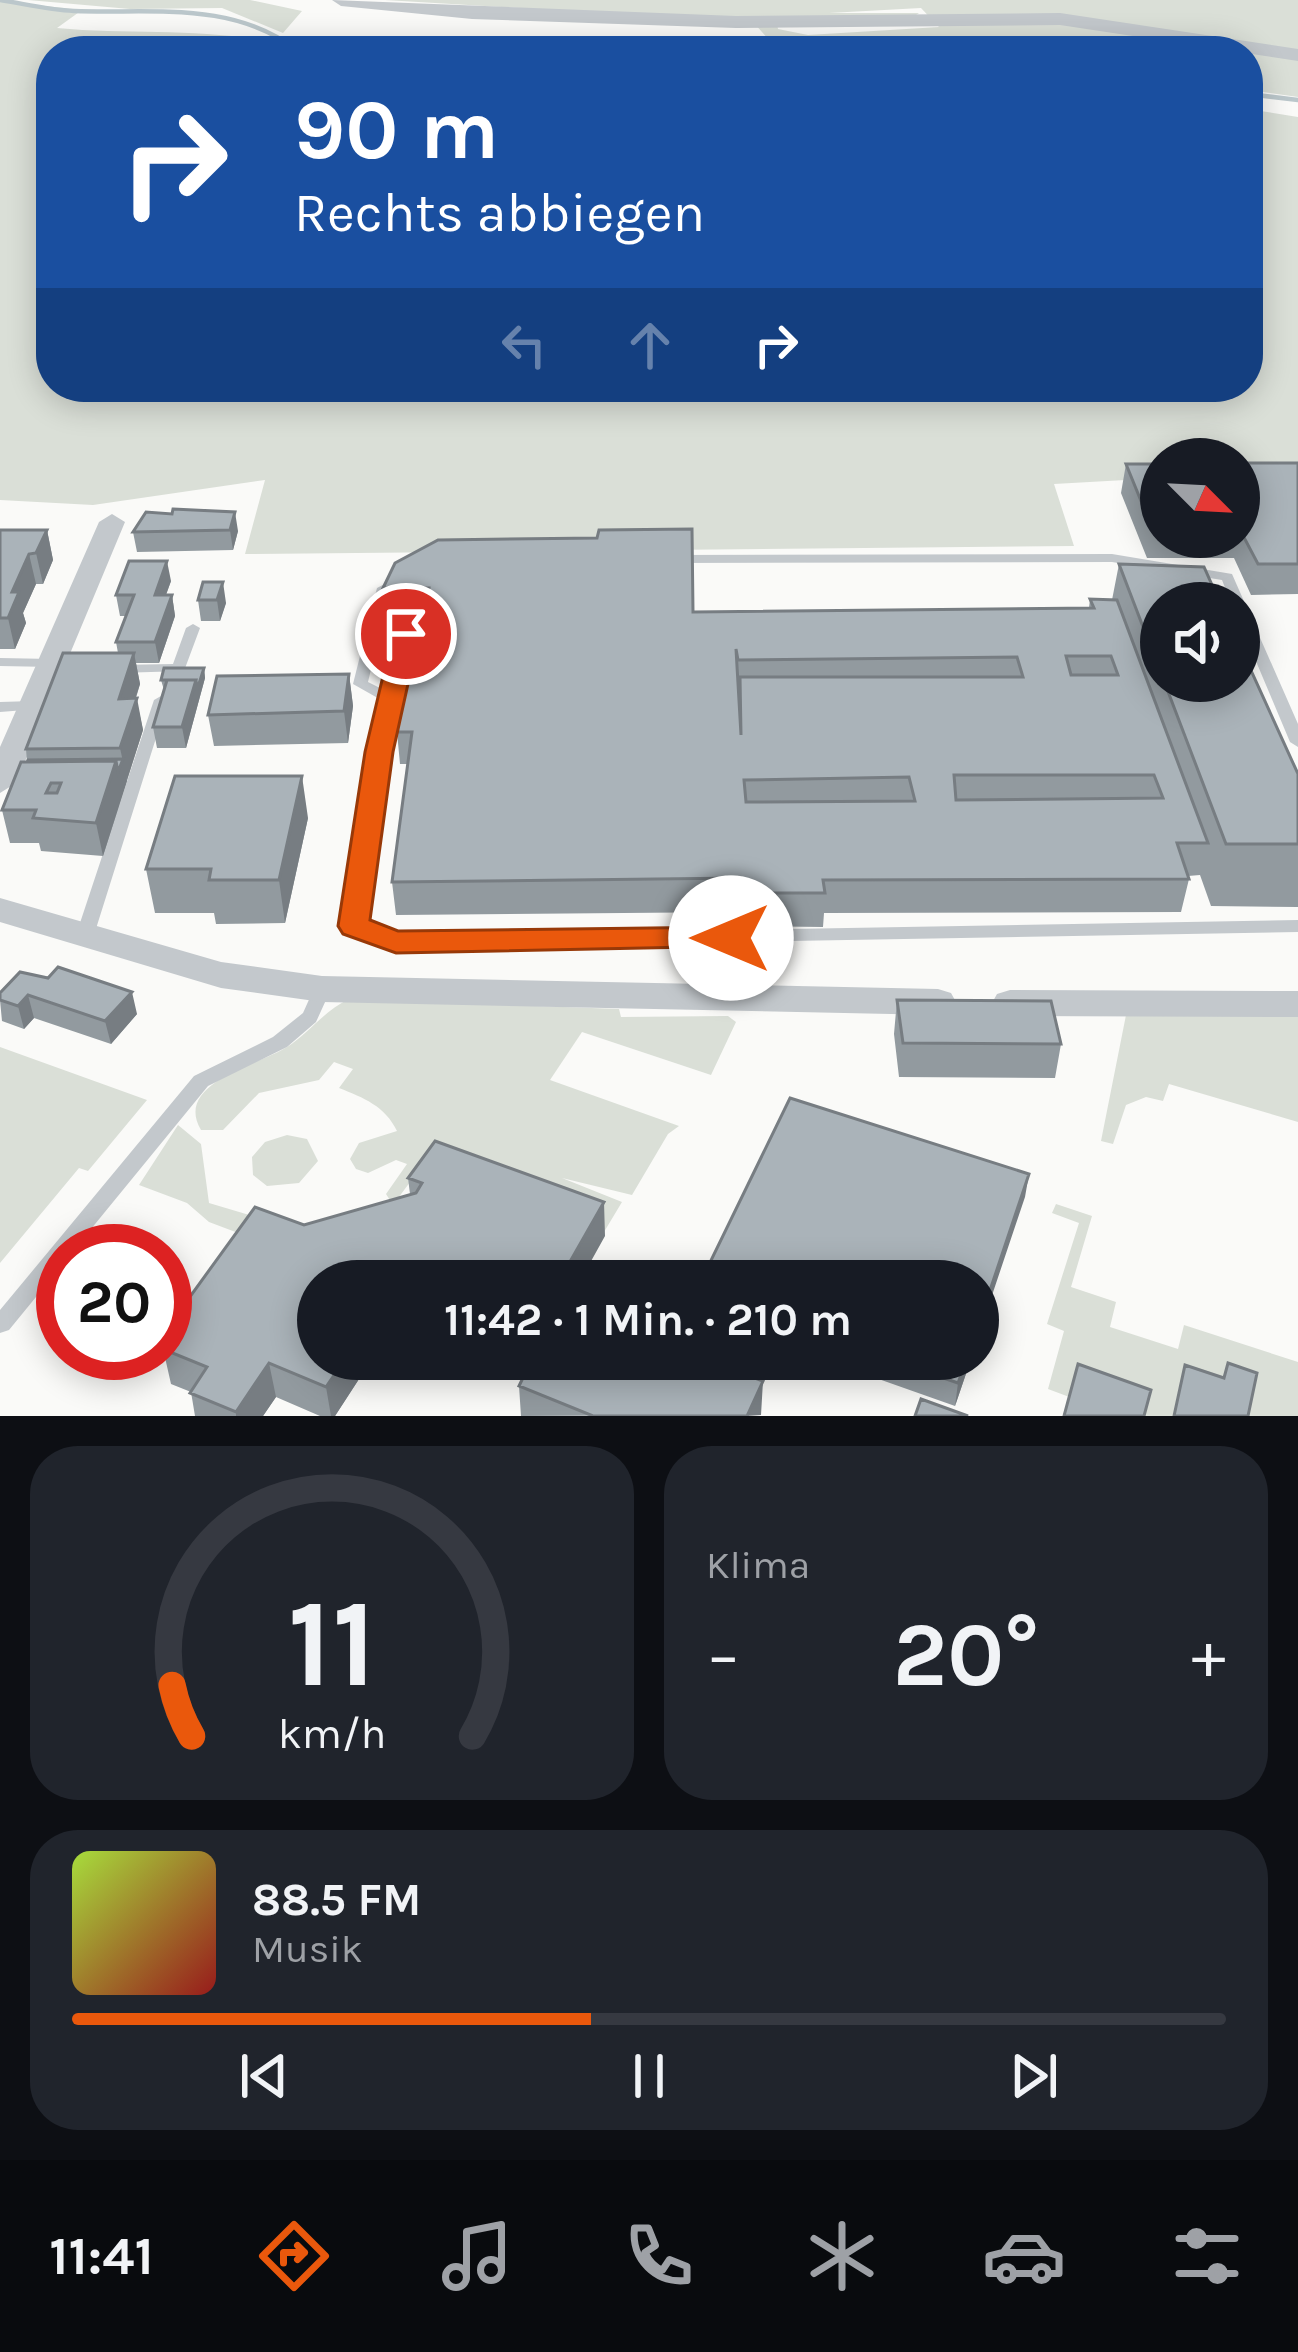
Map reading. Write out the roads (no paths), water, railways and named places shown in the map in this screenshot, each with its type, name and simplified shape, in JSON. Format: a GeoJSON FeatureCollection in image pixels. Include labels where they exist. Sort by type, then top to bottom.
{"type":"FeatureCollection","features":[{"type":"Feature","properties":{"kind":"street"},"geometry":{"type":"LineString","coordinates":[[341,0],[450,11],[736,22],[1060,19],[1172,36]]}},
{"type":"Feature","properties":{"kind":"street"},"geometry":{"type":"LineString","coordinates":[[1263,50],[1298,55]]}},
{"type":"Feature","properties":{"kind":"street"},"geometry":{"type":"LineString","coordinates":[[0,783],[33,706],[57,667],[112,522]]}},
{"type":"Feature","properties":{"kind":"street"},"geometry":{"type":"LineString","coordinates":[[0,910],[221,975],[322,989],[714,1000],[1298,1004]]}},
{"type":"Feature","properties":{"kind":"lane"},"geometry":{"type":"LineString","coordinates":[[647,559],[1112,558],[1227,577],[1229,582]]}},
{"type":"Feature","properties":{"kind":"lane"},"geometry":{"type":"LineString","coordinates":[[391,700],[360,685],[384,588],[404,578]]}},
{"type":"Feature","properties":{"kind":"lane"},"geometry":{"type":"LineString","coordinates":[[92,669],[179,668],[193,628]]}},
{"type":"Feature","properties":{"kind":"lane"},"geometry":{"type":"LineString","coordinates":[[406,634],[354,926],[396,942],[1298,926]]}},
{"type":"Feature","properties":{"kind":"lane"},"geometry":{"type":"LineString","coordinates":[[1260,653],[1298,742]]}},
{"type":"Feature","properties":{"kind":"lane"},"geometry":{"type":"LineString","coordinates":[[0,662],[57,667]]}},
{"type":"Feature","properties":{"kind":"lane"},"geometry":{"type":"LineString","coordinates":[[86,935],[160,700]]}},
{"type":"Feature","properties":{"kind":"lane"},"geometry":{"type":"LineString","coordinates":[[0,706],[33,706]]}},
{"type":"Feature","properties":{"kind":"lane"},"geometry":{"type":"LineString","coordinates":[[1,1324],[201,1081],[280,1042],[310,1017],[322,989]]}},
{"type":"Feature","properties":{"kind":"waterway"},"geometry":{"type":"LineString","coordinates":[[0,0],[65,10],[191,13],[247,24],[275,36]]}},
{"type":"Feature","properties":{"kind":"waterway"},"geometry":{"type":"LineString","coordinates":[[1263,96],[1298,100]]}}]}
